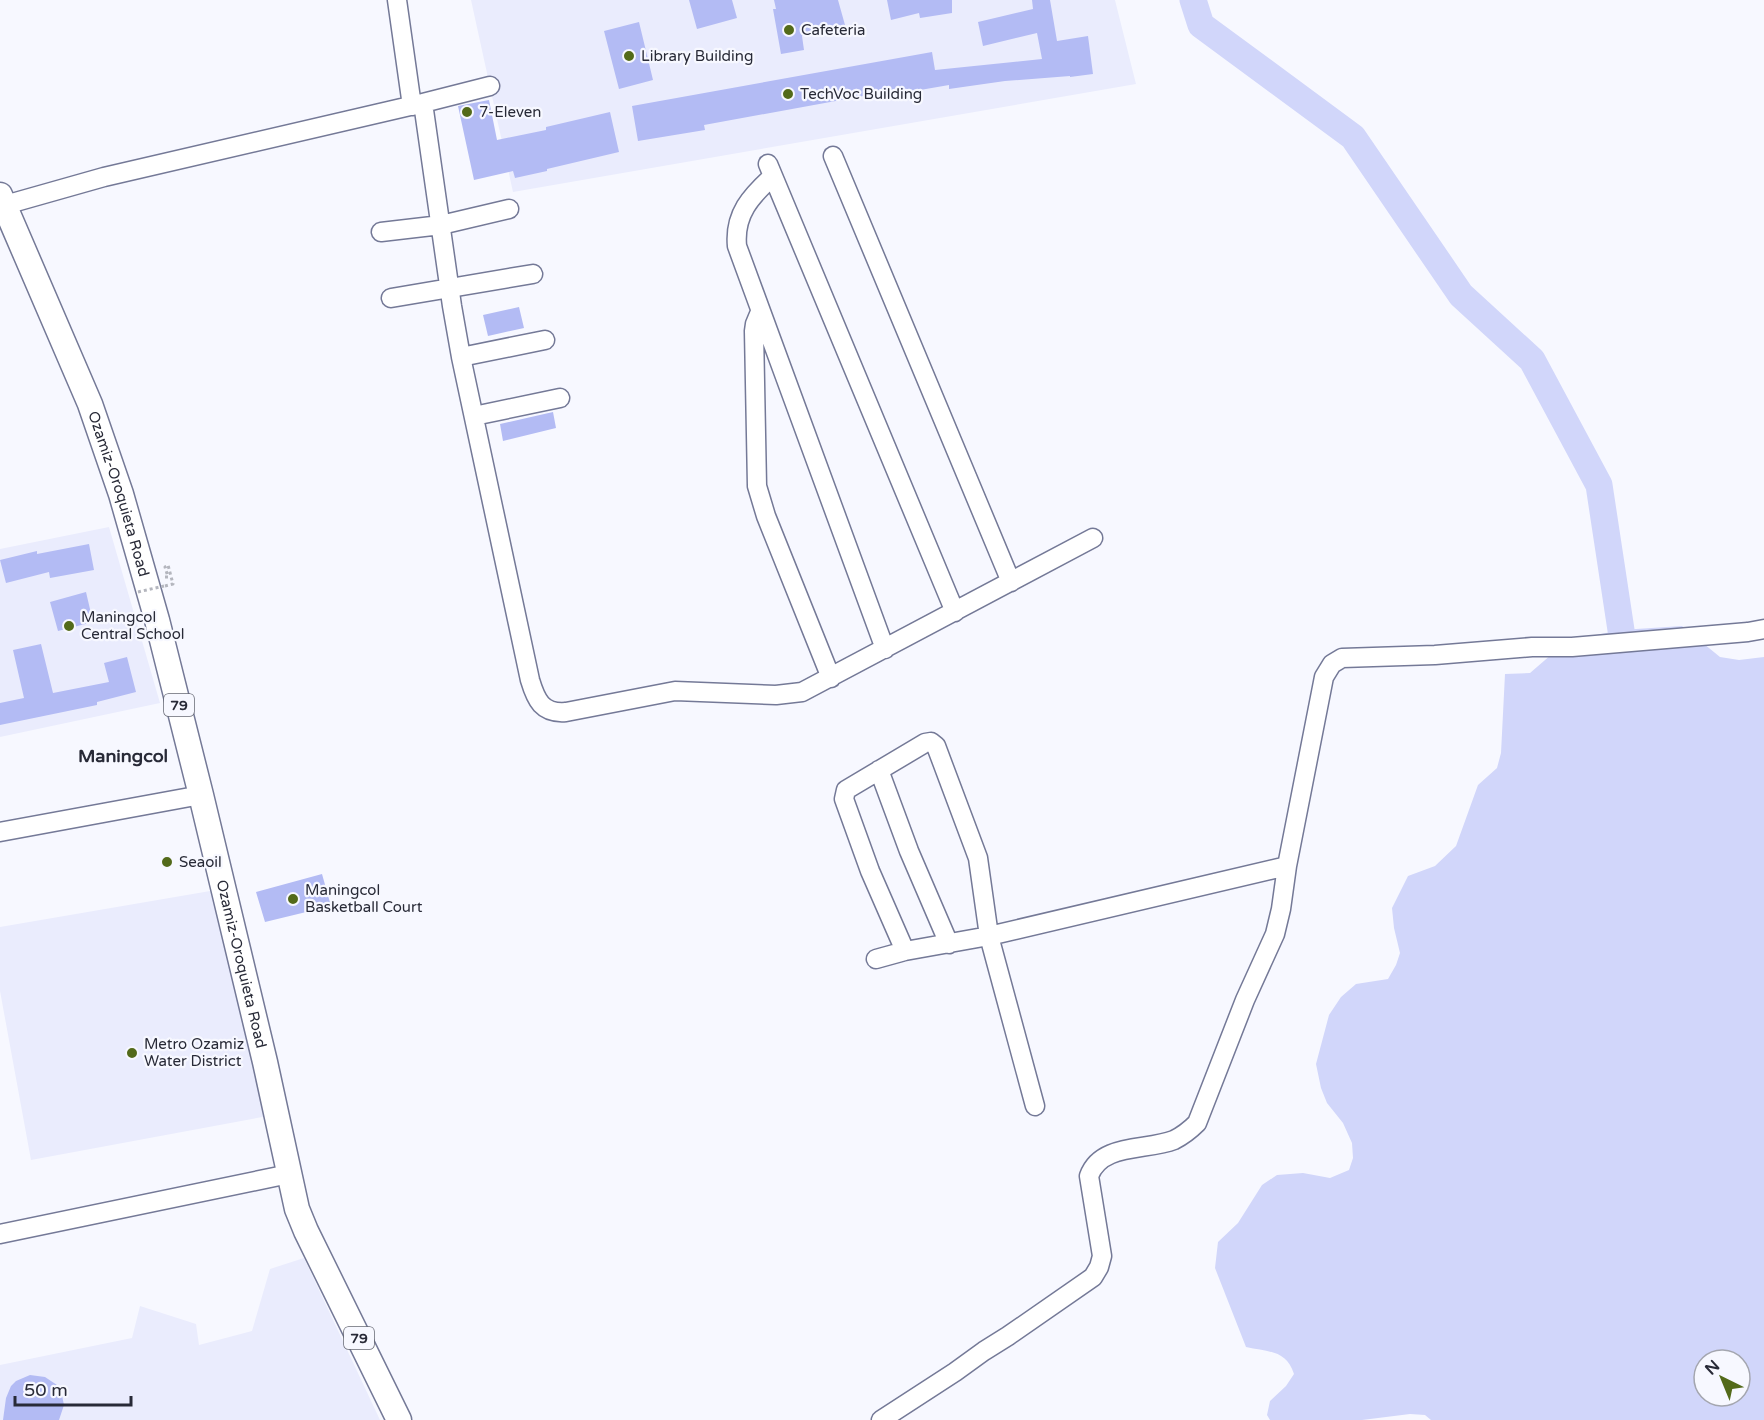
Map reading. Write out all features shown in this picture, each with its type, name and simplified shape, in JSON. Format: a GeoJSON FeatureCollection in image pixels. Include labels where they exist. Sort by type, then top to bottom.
{"type":"FeatureCollection","features":[{"type":"Feature","properties":{"kind":"main road","name":"Ozamiz-Oroquieta Road"},"geometry":{"type":"LineString","coordinates":[[2,200],[90,404],[121,494],[157,620],[201,795],[265,1062],[297,1209],[306,1232],[399,1420]]}},
{"type":"Feature","properties":{"kind":"street"},"geometry":{"type":"LineString","coordinates":[[397,0],[441,225],[461,357],[530,680],[535,696],[548,710],[566,712],[675,691],[776,695],[808,690],[1093,538]]}},
{"type":"Feature","properties":{"kind":"street"},"geometry":{"type":"LineString","coordinates":[[2,200],[490,86]]}},
{"type":"Feature","properties":{"kind":"street"},"geometry":{"type":"LineString","coordinates":[[833,156],[1011,582]]}},
{"type":"Feature","properties":{"kind":"street"},"geometry":{"type":"LineString","coordinates":[[885,649],[740,256],[736,236],[740,215],[771,170],[955,612]]}},
{"type":"Feature","properties":{"kind":"street"},"geometry":{"type":"LineString","coordinates":[[381,232],[441,225],[509,209]]}},
{"type":"Feature","properties":{"kind":"street"},"geometry":{"type":"LineString","coordinates":[[391,298],[532,274]]}},
{"type":"Feature","properties":{"kind":"street"},"geometry":{"type":"LineString","coordinates":[[760,312],[754,331],[757,486],[765,516],[831,678]]}},
{"type":"Feature","properties":{"kind":"street"},"geometry":{"type":"LineString","coordinates":[[461,357],[545,340]]}},
{"type":"Feature","properties":{"kind":"street"},"geometry":{"type":"LineString","coordinates":[[474,416],[560,398]]}},
{"type":"Feature","properties":{"kind":"street"},"geometry":{"type":"LineString","coordinates":[[881,1420],[1093,1277],[1102,1256],[1089,1176],[1092,1168],[1101,1159],[1113,1153],[1173,1140],[1189,1131],[1197,1123],[1245,1000],[1275,934],[1324,677],[1332,664],[1342,658],[1435,655],[1532,647],[1572,647],[1764,629]]}},
{"type":"Feature","properties":{"kind":"street"},"geometry":{"type":"LineString","coordinates":[[905,951],[870,871],[844,799],[846,790],[925,743],[931,742],[936,746],[978,858],[988,936],[1035,1106]]}},
{"type":"Feature","properties":{"kind":"street"},"geometry":{"type":"LineString","coordinates":[[879,770],[909,851],[949,944]]}},
{"type":"Feature","properties":{"kind":"street"},"geometry":{"type":"LineString","coordinates":[[0,832],[201,795]]}},
{"type":"Feature","properties":{"kind":"street"},"geometry":{"type":"LineString","coordinates":[[876,959],[905,951],[988,936],[1287,866]]}},
{"type":"Feature","properties":{"kind":"street"},"geometry":{"type":"LineString","coordinates":[[0,1234],[290,1174]]}},
{"type":"Feature","properties":{"kind":"path"},"geometry":{"type":"LineString","coordinates":[[168,577],[165,567],[168,565],[173,584]]}},
{"type":"Feature","properties":{"kind":"path"},"geometry":{"type":"LineString","coordinates":[[138,592],[164,586]]}},
{"type":"Feature","properties":{"kind":"shaded area"},"geometry":{"type":"Polygon","coordinates":[[[471,0],[1115,0],[1136,84],[513,192],[471,0]]]}},
{"type":"Feature","properties":{"kind":"shaded area","name":"Maningcol Central School"},"geometry":{"type":"Polygon","coordinates":[[[109,527],[160,703],[0,737],[0,549],[109,527]]]}},
{"type":"Feature","properties":{"kind":"shaded area","name":"Metro Ozamiz Water District"},"geometry":{"type":"Polygon","coordinates":[[[216,890],[268,1116],[31,1160],[0,991],[0,927],[216,890]]]}},
{"type":"Feature","properties":{"kind":"shaded area"},"geometry":{"type":"Polygon","coordinates":[[[304,1258],[380,1420],[0,1420],[0,1365],[132,1338],[140,1306],[196,1324],[199,1345],[252,1331],[270,1269],[304,1258]]]}},
{"type":"Feature","properties":{"kind":"water"},"geometry":{"type":"Polygon","coordinates":[[[1682,626],[1720,657],[1739,660],[1764,657],[1764,1420],[1431,1420],[1425,1415],[1410,1414],[1362,1420],[1270,1420],[1267,1415],[1270,1401],[1286,1386],[1294,1374],[1286,1360],[1276,1353],[1246,1347],[1215,1268],[1218,1242],[1238,1223],[1262,1185],[1277,1175],[1303,1173],[1330,1178],[1349,1170],[1353,1158],[1352,1143],[1343,1123],[1327,1103],[1316,1064],[1329,1015],[1341,997],[1356,984],[1388,979],[1396,965],[1400,953],[1392,908],[1408,876],[1435,866],[1456,846],[1478,785],[1497,768],[1501,753],[1505,674],[1530,673],[1552,654],[1576,639],[1621,630],[1682,626]]]}},
{"type":"Feature","properties":{"kind":"building"},"geometry":{"type":"Polygon","coordinates":[[[689,0],[732,0],[737,18],[697,29],[689,0]]]}},
{"type":"Feature","properties":{"kind":"building"},"geometry":{"type":"Polygon","coordinates":[[[774,0],[838,0],[845,25],[802,36],[804,50],[781,54],[773,9],[776,9],[774,0]]]}},
{"type":"Feature","properties":{"kind":"building"},"geometry":{"type":"Polygon","coordinates":[[[887,0],[952,0],[952,13],[920,18],[919,13],[891,20],[887,0]]]}},
{"type":"Feature","properties":{"kind":"building"},"geometry":{"type":"Polygon","coordinates":[[[1032,0],[1050,0],[1057,41],[1088,36],[1093,74],[1005,81],[949,89],[949,85],[874,98],[874,94],[704,125],[705,130],[638,141],[632,106],[932,52],[935,70],[1042,59],[1037,33],[983,46],[978,22],[1033,9],[1032,0]]]}},
{"type":"Feature","properties":{"kind":"building","name":"Library Building"},"geometry":{"type":"Polygon","coordinates":[[[639,22],[653,80],[619,89],[604,31],[639,22]]]}},
{"type":"Feature","properties":{"kind":"building"},"geometry":{"type":"Polygon","coordinates":[[[489,100],[497,140],[546,130],[546,127],[610,112],[619,152],[515,178],[513,171],[474,180],[458,106],[489,100]]]}},
{"type":"Feature","properties":{"kind":"building"},"geometry":{"type":"Polygon","coordinates":[[[519,307],[524,328],[488,336],[483,315],[519,307]]]}},
{"type":"Feature","properties":{"kind":"building"},"geometry":{"type":"Polygon","coordinates":[[[553,412],[556,428],[503,441],[500,424],[553,412]]]}},
{"type":"Feature","properties":{"kind":"building"},"geometry":{"type":"Polygon","coordinates":[[[89,544],[94,570],[50,578],[49,572],[6,583],[0,560],[37,551],[37,554],[89,544]]]}},
{"type":"Feature","properties":{"kind":"building"},"geometry":{"type":"Polygon","coordinates":[[[86,592],[93,622],[58,631],[50,602],[86,592]]]}},
{"type":"Feature","properties":{"kind":"building"},"geometry":{"type":"Polygon","coordinates":[[[41,644],[53,693],[109,682],[104,663],[127,657],[136,692],[97,702],[97,705],[0,725],[0,703],[24,698],[13,650],[41,644]]]}},
{"type":"Feature","properties":{"kind":"building","name":"Maningcol Basketball Court"},"geometry":{"type":"Polygon","coordinates":[[[322,874],[331,906],[265,922],[256,892],[322,874]]]}},
{"type":"Feature","properties":{"kind":"building"},"geometry":{"type":"Polygon","coordinates":[[[30,1375],[45,1377],[57,1385],[61,1391],[64,1405],[59,1420],[3,1420],[6,1398],[11,1386],[16,1381],[30,1375]]]}},
{"type":"Feature","properties":{"kind":"waterway"},"geometry":{"type":"LineString","coordinates":[[1193,0],[1201,25],[1353,137],[1461,295],[1532,360],[1599,485],[1621,630]]}},
{"type":"Feature","properties":{"kind":"place","name":"Cafeteria"},"geometry":{"type":"Point","coordinates":[789,30]}},
{"type":"Feature","properties":{"kind":"place","name":"Library Building"},"geometry":{"type":"Point","coordinates":[629,56]}},
{"type":"Feature","properties":{"kind":"place","name":"TechVoc Building"},"geometry":{"type":"Point","coordinates":[788,94]}},
{"type":"Feature","properties":{"kind":"place","name":"7-Eleven"},"geometry":{"type":"Point","coordinates":[467,112]}},
{"type":"Feature","properties":{"kind":"place","name":"Maningcol Central School"},"geometry":{"type":"Point","coordinates":[69,626]}},
{"type":"Feature","properties":{"kind":"place","name":"Seaoil"},"geometry":{"type":"Point","coordinates":[167,862]}},
{"type":"Feature","properties":{"kind":"place","name":"Maningcol Basketball Court"},"geometry":{"type":"Point","coordinates":[293,899]}},
{"type":"Feature","properties":{"kind":"place","name":"Metro Ozamiz Water District"},"geometry":{"type":"Point","coordinates":[132,1053]}},
{"type":"Feature","properties":{"kind":"district","name":"Maningcol"},"geometry":{"type":"Point","coordinates":[123,756]}}]}
